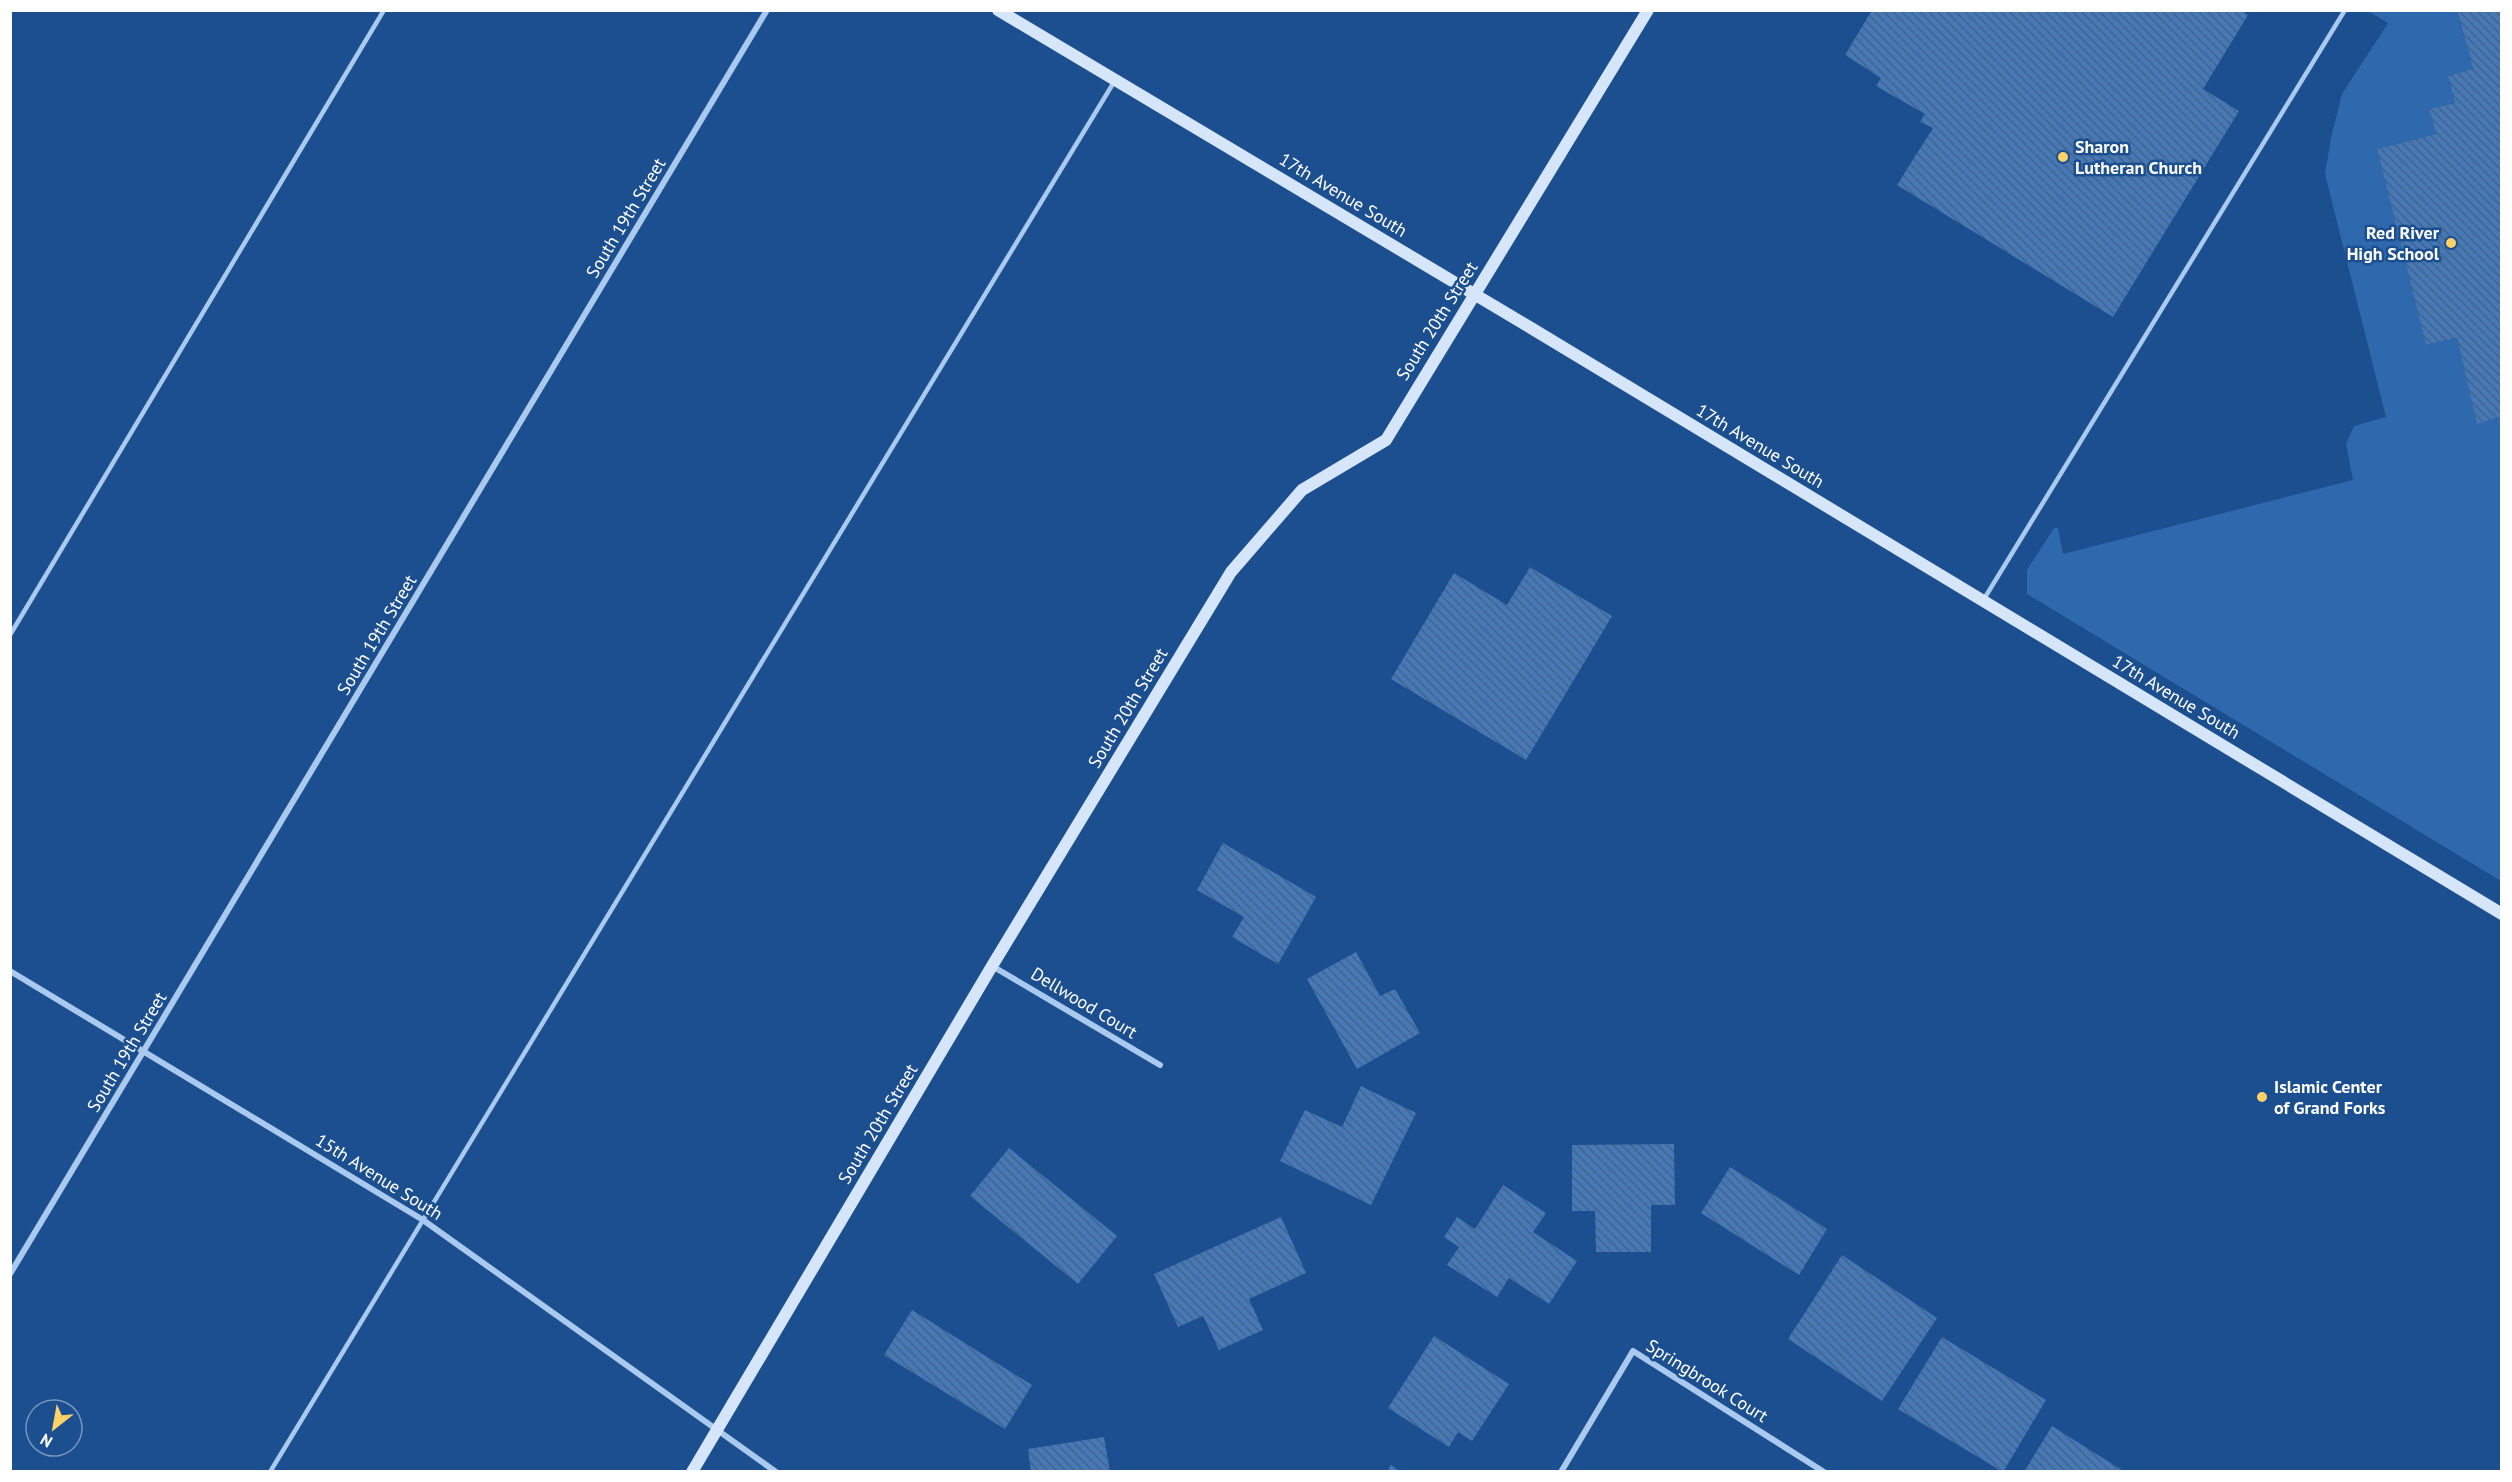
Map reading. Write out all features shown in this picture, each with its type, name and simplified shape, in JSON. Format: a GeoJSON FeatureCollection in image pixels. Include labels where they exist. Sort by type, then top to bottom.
{"type":"FeatureCollection","features":[{"type":"Feature","properties":{"kind":"street","name":"South 19th Street"},"geometry":{"type":"LineString","coordinates":[[10,1274],[767,10]]}},
{"type":"Feature","properties":{"kind":"street","name":"17th Avenue South"},"geometry":{"type":"LineString","coordinates":[[998,10],[2502,914]]}},
{"type":"Feature","properties":{"kind":"street","name":"South 20th Street"},"geometry":{"type":"LineString","coordinates":[[692,1472],[992,966],[1231,572],[1302,490],[1386,440],[1648,10]]}},
{"type":"Feature","properties":{"kind":"street","name":"Dellwood Court"},"geometry":{"type":"LineString","coordinates":[[992,966],[1160,1065]]}},
{"type":"Feature","properties":{"kind":"street","name":"15th Avenue South"},"geometry":{"type":"LineString","coordinates":[[10,971],[423,1220],[776,1472]]}},
{"type":"Feature","properties":{"kind":"street","name":"Springbrook Court"},"geometry":{"type":"LineString","coordinates":[[1561,1472],[1633,1351],[1824,1472]]}},
{"type":"Feature","properties":{"kind":"lane"},"geometry":{"type":"LineString","coordinates":[[10,635],[384,10]]}},
{"type":"Feature","properties":{"kind":"lane"},"geometry":{"type":"LineString","coordinates":[[1983,602],[2345,10]]}},
{"type":"Feature","properties":{"kind":"lane"},"geometry":{"type":"LineString","coordinates":[[270,1472],[1115,80]]}},
{"type":"Feature","properties":{"kind":"shaded area"},"geometry":{"type":"Polygon","coordinates":[[[2368,11],[2457,11],[2473,69],[2448,76],[2455,103],[2429,109],[2436,134],[2377,149],[2426,345],[2457,338],[2477,423],[2501,416],[2501,881],[2027,594],[2027,570],[2054,528],[2058,528],[2063,554],[2353,480],[2346,444],[2354,426],[2386,417],[2325,174],[2342,94],[2388,23],[2368,11]]]}},
{"type":"Feature","properties":{"kind":"building","name":"Sharon Lutheran Church"},"geometry":{"type":"Polygon","coordinates":[[[1872,10],[2241,10],[2248,15],[2203,89],[2239,111],[2113,317],[1897,185],[1933,128],[1920,122],[1925,114],[1876,86],[1881,78],[1845,55],[1872,10]]]}},
{"type":"Feature","properties":{"kind":"building","name":"Red River High School"},"geometry":{"type":"Polygon","coordinates":[[[2457,10],[2502,10],[2502,416],[2477,424],[2457,338],[2426,345],[2377,149],[2436,134],[2429,109],[2455,103],[2448,76],[2473,69],[2457,10]]]}},
{"type":"Feature","properties":{"kind":"building"},"geometry":{"type":"Polygon","coordinates":[[[1530,567],[1612,616],[1526,760],[1391,679],[1454,573],[1507,605],[1530,567]]]}},
{"type":"Feature","properties":{"kind":"building"},"geometry":{"type":"Polygon","coordinates":[[[1223,843],[1316,897],[1278,964],[1232,937],[1244,917],[1197,890],[1223,843]]]}},
{"type":"Feature","properties":{"kind":"building"},"geometry":{"type":"Polygon","coordinates":[[[1356,952],[1380,996],[1395,989],[1420,1033],[1357,1069],[1307,979],[1356,952]]]}},
{"type":"Feature","properties":{"kind":"building"},"geometry":{"type":"Polygon","coordinates":[[[1361,1086],[1416,1113],[1371,1205],[1280,1161],[1305,1110],[1342,1127],[1361,1086]]]}},
{"type":"Feature","properties":{"kind":"building"},"geometry":{"type":"Polygon","coordinates":[[[1674,1144],[1675,1205],[1651,1205],[1651,1252],[1596,1252],[1595,1211],[1572,1211],[1572,1145],[1674,1144]]]}},
{"type":"Feature","properties":{"kind":"building"},"geometry":{"type":"Polygon","coordinates":[[[1009,1148],[1117,1236],[1078,1284],[970,1196],[1009,1148]]]}},
{"type":"Feature","properties":{"kind":"building"},"geometry":{"type":"Polygon","coordinates":[[[1730,1167],[1827,1229],[1799,1275],[1701,1213],[1730,1167]]]}},
{"type":"Feature","properties":{"kind":"building"},"geometry":{"type":"Polygon","coordinates":[[[1503,1185],[1546,1213],[1533,1232],[1577,1261],[1549,1304],[1509,1278],[1497,1297],[1447,1265],[1459,1247],[1444,1237],[1457,1217],[1475,1229],[1503,1185]]]}},
{"type":"Feature","properties":{"kind":"building"},"geometry":{"type":"Polygon","coordinates":[[[1281,1217],[1306,1273],[1249,1299],[1263,1330],[1219,1350],[1203,1316],[1178,1327],[1154,1274],[1281,1217]]]}},
{"type":"Feature","properties":{"kind":"building"},"geometry":{"type":"Polygon","coordinates":[[[1842,1255],[1937,1318],[1882,1401],[1788,1339],[1842,1255]]]}},
{"type":"Feature","properties":{"kind":"building"},"geometry":{"type":"Polygon","coordinates":[[[912,1310],[1032,1385],[1005,1429],[884,1355],[912,1310]]]}},
{"type":"Feature","properties":{"kind":"building"},"geometry":{"type":"Polygon","coordinates":[[[1434,1336],[1509,1384],[1472,1441],[1458,1432],[1449,1447],[1388,1408],[1434,1336]]]}},
{"type":"Feature","properties":{"kind":"building"},"geometry":{"type":"Polygon","coordinates":[[[1942,1337],[2046,1400],[2003,1472],[1898,1409],[1942,1337]]]}},
{"type":"Feature","properties":{"kind":"building"},"geometry":{"type":"Polygon","coordinates":[[[2052,1426],[2125,1472],[2024,1472],[2052,1426]]]}},
{"type":"Feature","properties":{"kind":"building"},"geometry":{"type":"Polygon","coordinates":[[[1104,1437],[1110,1472],[1031,1472],[1028,1449],[1104,1437]]]}},
{"type":"Feature","properties":{"kind":"building"},"geometry":{"type":"Polygon","coordinates":[[[1391,1465],[1401,1472],[1387,1472],[1391,1465]]]}},
{"type":"Feature","properties":{"kind":"place","name":"Sharon Lutheran Church"},"geometry":{"type":"Point","coordinates":[2063,157]}},
{"type":"Feature","properties":{"kind":"place","name":"Red River High School"},"geometry":{"type":"Point","coordinates":[2451,243]}},
{"type":"Feature","properties":{"kind":"place","name":"Islamic Center of Grand Forks"},"geometry":{"type":"Point","coordinates":[2262,1097]}}]}
